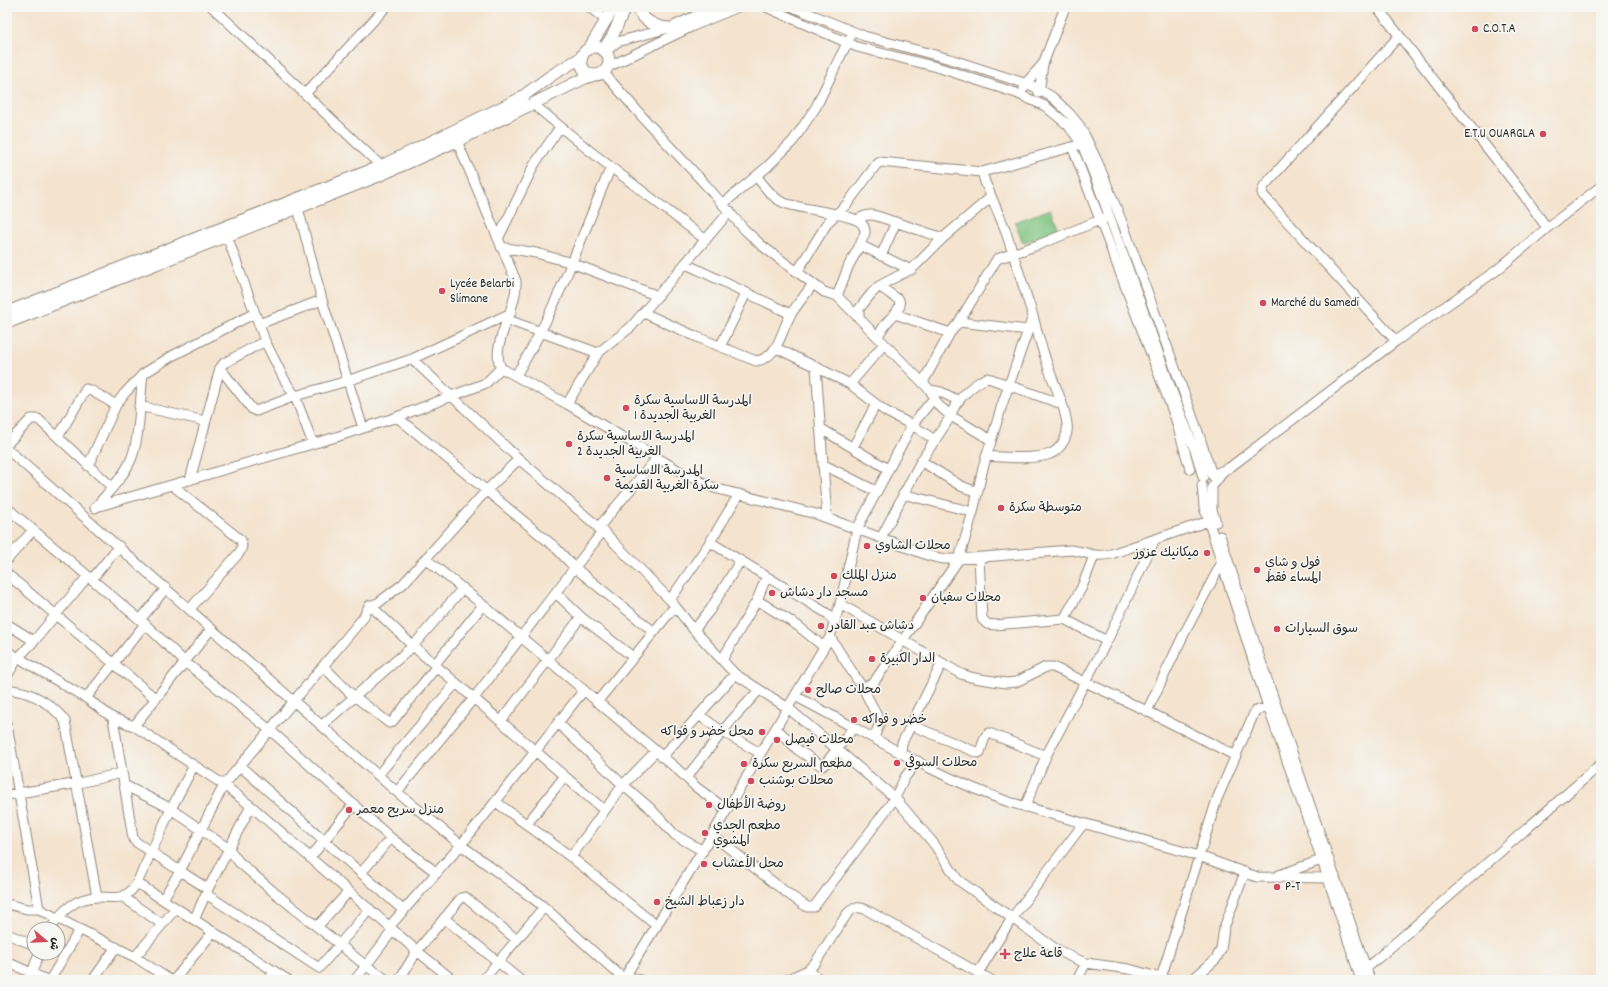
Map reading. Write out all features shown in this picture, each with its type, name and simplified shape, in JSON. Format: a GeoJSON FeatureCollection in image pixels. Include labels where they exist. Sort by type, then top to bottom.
{"type":"FeatureCollection","features":[{"type":"Feature","properties":{"kind":"main road"},"geometry":{"type":"LineString","coordinates":[[602,71],[587,72],[582,65],[585,54],[614,7]]}},
{"type":"Feature","properties":{"kind":"main road"},"geometry":{"type":"LineString","coordinates":[[604,51],[613,35],[624,7]]}},
{"type":"Feature","properties":{"kind":"main road"},"geometry":{"type":"LineString","coordinates":[[636,7],[643,17],[650,23],[659,27],[669,28]]}},
{"type":"Feature","properties":{"kind":"main road"},"geometry":{"type":"LineString","coordinates":[[7,312],[381,166],[519,99],[552,75],[596,48],[604,51],[609,59],[602,71],[457,141],[376,177],[7,322]]}},
{"type":"Feature","properties":{"kind":"street"},"geometry":{"type":"LineString","coordinates":[[212,7],[381,166]]}},
{"type":"Feature","properties":{"kind":"street"},"geometry":{"type":"LineString","coordinates":[[305,94],[386,7]]}},
{"type":"Feature","properties":{"kind":"street"},"geometry":{"type":"LineString","coordinates":[[589,7],[606,20]]}},
{"type":"Feature","properties":{"kind":"street"},"geometry":{"type":"LineString","coordinates":[[604,51],[621,41],[669,28],[715,7]]}},
{"type":"Feature","properties":{"kind":"street"},"geometry":{"type":"LineString","coordinates":[[738,7],[719,14],[602,71],[761,245],[824,292],[837,296],[923,382],[938,405],[951,416],[991,440]]}},
{"type":"Feature","properties":{"kind":"street"},"geometry":{"type":"LineString","coordinates":[[766,7],[848,44],[937,66],[998,86],[1035,101],[1050,110],[1063,120],[1076,134],[1082,144],[1110,216],[1123,268]]}},
{"type":"Feature","properties":{"kind":"street"},"geometry":{"type":"LineString","coordinates":[[793,7],[852,32],[950,59],[1026,83],[1040,89],[1052,97],[1079,125],[1092,147],[1136,264],[1145,312],[1179,416],[1190,469]]}},
{"type":"Feature","properties":{"kind":"street"},"geometry":{"type":"LineString","coordinates":[[1035,101],[1040,89],[1042,64],[1065,7]]}},
{"type":"Feature","properties":{"kind":"street"},"geometry":{"type":"LineString","coordinates":[[1377,7],[1523,194],[1547,228]]}},
{"type":"Feature","properties":{"kind":"street"},"geometry":{"type":"LineString","coordinates":[[835,25],[832,37],[841,55]]}},
{"type":"Feature","properties":{"kind":"street"},"geometry":{"type":"LineString","coordinates":[[723,204],[756,176],[793,141],[827,86],[841,55],[848,44],[852,32]]}},
{"type":"Feature","properties":{"kind":"street"},"geometry":{"type":"LineString","coordinates":[[1396,341],[1262,192],[1264,186],[1399,36]]}},
{"type":"Feature","properties":{"kind":"street"},"geometry":{"type":"LineString","coordinates":[[1021,95],[1026,83],[1042,64]]}},
{"type":"Feature","properties":{"kind":"street"},"geometry":{"type":"LineString","coordinates":[[533,104],[560,127],[706,240]]}},
{"type":"Feature","properties":{"kind":"street"},"geometry":{"type":"LineString","coordinates":[[500,243],[534,165],[560,127]]}},
{"type":"Feature","properties":{"kind":"street"},"geometry":{"type":"LineString","coordinates":[[457,141],[516,281],[517,291],[500,340],[498,362],[501,368],[567,404],[683,474],[714,488],[827,518],[930,556],[944,559],[1071,550],[1080,551],[1094,556],[1111,554],[1211,519]]}},
{"type":"Feature","properties":{"kind":"street"},"geometry":{"type":"LineString","coordinates":[[796,272],[818,236],[835,214],[847,204],[876,165],[880,162],[982,172],[1082,144]]}},
{"type":"Feature","properties":{"kind":"street"},"geometry":{"type":"LineString","coordinates":[[1075,154],[1100,220],[1145,312],[1208,462],[1212,503],[1211,519],[1222,562],[1268,707],[1325,859]]}},
{"type":"Feature","properties":{"kind":"street"},"geometry":{"type":"LineString","coordinates":[[516,375],[541,332],[572,263],[611,167]]}},
{"type":"Feature","properties":{"kind":"street"},"geometry":{"type":"LineString","coordinates":[[982,172],[1014,254],[1041,348],[1062,404],[1067,429],[1062,444],[1058,449],[1050,454],[1039,456],[986,456]]}},
{"type":"Feature","properties":{"kind":"street"},"geometry":{"type":"LineString","coordinates":[[756,176],[774,196],[780,201],[791,206],[835,214],[857,220],[862,224],[865,233],[849,265],[837,296]]}},
{"type":"Feature","properties":{"kind":"street"},"geometry":{"type":"LineString","coordinates":[[1209,480],[1227,469],[1396,341],[1497,270],[1547,228],[1601,186]]}},
{"type":"Feature","properties":{"kind":"street"},"geometry":{"type":"LineString","coordinates":[[859,317],[859,309],[879,286],[910,270],[943,238],[991,197]]}},
{"type":"Feature","properties":{"kind":"street"},"geometry":{"type":"LineString","coordinates":[[298,208],[322,300],[363,428]]}},
{"type":"Feature","properties":{"kind":"street"},"geometry":{"type":"LineString","coordinates":[[567,404],[598,353],[631,327],[730,212]]}},
{"type":"Feature","properties":{"kind":"street"},"geometry":{"type":"LineString","coordinates":[[857,220],[870,214],[943,238]]}},
{"type":"Feature","properties":{"kind":"street"},"geometry":{"type":"LineString","coordinates":[[923,382],[950,333],[996,260],[1110,216]]}},
{"type":"Feature","properties":{"kind":"street"},"geometry":{"type":"LineString","coordinates":[[881,256],[896,222]]}},
{"type":"Feature","properties":{"kind":"street"},"geometry":{"type":"LineString","coordinates":[[226,236],[265,341],[284,379],[295,396],[313,444]]}},
{"type":"Feature","properties":{"kind":"street"},"geometry":{"type":"LineString","coordinates":[[500,243],[572,263],[658,296]]}},
{"type":"Feature","properties":{"kind":"street"},"geometry":{"type":"LineString","coordinates":[[860,245],[910,270]]}},
{"type":"Feature","properties":{"kind":"street"},"geometry":{"type":"LineString","coordinates":[[686,264],[791,314]]}},
{"type":"Feature","properties":{"kind":"street"},"geometry":{"type":"LineString","coordinates":[[1123,268],[1136,264]]}},
{"type":"Feature","properties":{"kind":"street"},"geometry":{"type":"LineString","coordinates":[[644,313],[756,361],[761,360],[776,348],[791,314],[813,284]]}},
{"type":"Feature","properties":{"kind":"street"},"geometry":{"type":"LineString","coordinates":[[850,384],[881,340],[881,329],[895,314],[900,306],[899,300],[879,286]]}},
{"type":"Feature","properties":{"kind":"street"},"geometry":{"type":"LineString","coordinates":[[721,346],[746,293]]}},
{"type":"Feature","properties":{"kind":"street"},"geometry":{"type":"LineString","coordinates":[[259,324],[322,300]]}},
{"type":"Feature","properties":{"kind":"street"},"geometry":{"type":"LineString","coordinates":[[88,466],[116,405],[142,374],[172,356],[255,313]]}},
{"type":"Feature","properties":{"kind":"street"},"geometry":{"type":"LineString","coordinates":[[895,314],[950,333]]}},
{"type":"Feature","properties":{"kind":"street"},"geometry":{"type":"LineString","coordinates":[[863,688],[874,682],[959,559],[973,512],[986,456],[1033,316]]}},
{"type":"Feature","properties":{"kind":"street"},"geometry":{"type":"LineString","coordinates":[[220,368],[254,410],[259,410],[295,396],[347,381],[412,359],[509,317],[541,332],[598,353]]}},
{"type":"Feature","properties":{"kind":"street"},"geometry":{"type":"LineString","coordinates":[[958,322],[1028,330]]}},
{"type":"Feature","properties":{"kind":"street"},"geometry":{"type":"LineString","coordinates":[[190,480],[220,368],[224,363],[265,341]]}},
{"type":"Feature","properties":{"kind":"street"},"geometry":{"type":"LineString","coordinates":[[776,348],[850,384],[885,411],[912,425],[935,440]]}},
{"type":"Feature","properties":{"kind":"street"},"geometry":{"type":"LineString","coordinates":[[412,359],[519,459],[601,530],[673,603],[694,630],[735,674],[788,708],[895,798],[937,847],[958,880],[1053,947],[1086,963],[1129,969],[1164,979],[1217,799],[1255,711],[1268,707]]}},
{"type":"Feature","properties":{"kind":"street"},"geometry":{"type":"LineString","coordinates":[[816,367],[827,518]]}},
{"type":"Feature","properties":{"kind":"street"},"geometry":{"type":"LineString","coordinates":[[96,507],[313,444],[397,417],[486,383],[501,368]]}},
{"type":"Feature","properties":{"kind":"street"},"geometry":{"type":"LineString","coordinates":[[87,518],[112,487],[132,458],[136,444],[142,374]]}},
{"type":"Feature","properties":{"kind":"street"},"geometry":{"type":"LineString","coordinates":[[881,538],[921,461],[951,416],[952,410],[959,401],[975,387],[988,378],[1062,404]]}},
{"type":"Feature","properties":{"kind":"street"},"geometry":{"type":"LineString","coordinates":[[58,437],[86,389],[116,405]]}},
{"type":"Feature","properties":{"kind":"street"},"geometry":{"type":"LineString","coordinates":[[624,979],[703,851],[830,636],[835,624],[857,529],[912,425],[932,394],[941,392],[959,401]]}},
{"type":"Feature","properties":{"kind":"street"},"geometry":{"type":"LineString","coordinates":[[1181,400],[1179,416],[1209,480]]}},
{"type":"Feature","properties":{"kind":"street"},"geometry":{"type":"LineString","coordinates":[[853,447],[876,404]]}},
{"type":"Feature","properties":{"kind":"street"},"geometry":{"type":"LineString","coordinates":[[139,406],[205,421]]}},
{"type":"Feature","properties":{"kind":"street"},"geometry":{"type":"LineString","coordinates":[[397,417],[554,547],[574,567],[654,632]]}},
{"type":"Feature","properties":{"kind":"street"},"geometry":{"type":"LineString","coordinates":[[7,444],[31,419],[38,419],[112,487]]}},
{"type":"Feature","properties":{"kind":"street"},"geometry":{"type":"LineString","coordinates":[[820,428],[888,469]]}},
{"type":"Feature","properties":{"kind":"street"},"geometry":{"type":"LineString","coordinates":[[7,449],[397,792],[461,845],[544,907],[624,979],[640,980]]}},
{"type":"Feature","properties":{"kind":"street"},"geometry":{"type":"LineString","coordinates":[[397,792],[474,698],[556,593],[601,530],[657,458]]}},
{"type":"Feature","properties":{"kind":"street"},"geometry":{"type":"LineString","coordinates":[[370,605],[378,604],[398,588],[426,559],[486,490],[519,459]]}},
{"type":"Feature","properties":{"kind":"street"},"geometry":{"type":"LineString","coordinates":[[921,461],[961,486],[977,492]]}},
{"type":"Feature","properties":{"kind":"street"},"geometry":{"type":"LineString","coordinates":[[1208,462],[1216,467],[1227,469]]}},
{"type":"Feature","properties":{"kind":"street"},"geometry":{"type":"LineString","coordinates":[[824,465],[876,491]]}},
{"type":"Feature","properties":{"kind":"street"},"geometry":{"type":"LineString","coordinates":[[172,485],[241,540],[243,544],[239,553],[190,609]]}},
{"type":"Feature","properties":{"kind":"street"},"geometry":{"type":"LineString","coordinates":[[597,702],[654,632],[739,494]]}},
{"type":"Feature","properties":{"kind":"street"},"geometry":{"type":"LineString","coordinates":[[903,494],[973,512]]}},
{"type":"Feature","properties":{"kind":"street"},"geometry":{"type":"LineString","coordinates":[[7,508],[142,622],[185,662],[270,730],[391,838],[437,873]]}},
{"type":"Feature","properties":{"kind":"street"},"geometry":{"type":"LineString","coordinates":[[1211,519],[1258,653],[1362,974],[1370,980]]}},
{"type":"Feature","properties":{"kind":"street"},"geometry":{"type":"LineString","coordinates":[[7,560],[33,530]]}},
{"type":"Feature","properties":{"kind":"street"},"geometry":{"type":"LineString","coordinates":[[1025,807],[1046,756],[1107,641],[1155,539]]}},
{"type":"Feature","properties":{"kind":"street"},"geometry":{"type":"LineString","coordinates":[[710,542],[766,578],[828,614],[835,624]]}},
{"type":"Feature","properties":{"kind":"street"},"geometry":{"type":"LineString","coordinates":[[7,676],[18,658],[34,642],[56,615],[118,546]]}},
{"type":"Feature","properties":{"kind":"street"},"geometry":{"type":"LineString","coordinates":[[1064,619],[1082,587],[1094,556]]}},
{"type":"Feature","properties":{"kind":"street"},"geometry":{"type":"LineString","coordinates":[[979,557],[982,619],[984,622],[995,625],[1064,619],[1107,641]]}},
{"type":"Feature","properties":{"kind":"street"},"geometry":{"type":"LineString","coordinates":[[426,559],[484,605],[696,787],[727,810]]}},
{"type":"Feature","properties":{"kind":"street"},"geometry":{"type":"LineString","coordinates":[[694,630],[710,610],[740,561]]}},
{"type":"Feature","properties":{"kind":"street"},"geometry":{"type":"LineString","coordinates":[[1147,711],[1183,636],[1222,562]]}},
{"type":"Feature","properties":{"kind":"street"},"geometry":{"type":"LineString","coordinates":[[8,578],[56,615],[156,699]]}},
{"type":"Feature","properties":{"kind":"street"},"geometry":{"type":"LineString","coordinates":[[722,660],[757,600],[766,578]]}},
{"type":"Feature","properties":{"kind":"street"},"geometry":{"type":"LineString","coordinates":[[86,698],[114,664],[166,588]]}},
{"type":"Feature","properties":{"kind":"street"},"geometry":{"type":"LineString","coordinates":[[321,726],[413,646],[463,588]]}},
{"type":"Feature","properties":{"kind":"street"},"geometry":{"type":"LineString","coordinates":[[556,593],[581,616],[633,657]]}},
{"type":"Feature","properties":{"kind":"street"},"geometry":{"type":"LineString","coordinates":[[757,600],[798,626],[824,647]]}},
{"type":"Feature","properties":{"kind":"street"},"geometry":{"type":"LineString","coordinates":[[840,604],[967,676],[1006,683],[1020,681],[1046,667],[1053,667],[1086,681],[1236,756]]}},
{"type":"Feature","properties":{"kind":"street"},"geometry":{"type":"LineString","coordinates":[[370,605],[413,646],[604,810]]}},
{"type":"Feature","properties":{"kind":"street"},"geometry":{"type":"LineString","coordinates":[[163,899],[202,830],[224,785],[363,618],[370,605]]}},
{"type":"Feature","properties":{"kind":"street"},"geometry":{"type":"LineString","coordinates":[[323,666],[354,696],[384,721],[390,723],[484,605]]}},
{"type":"Feature","properties":{"kind":"street"},"geometry":{"type":"LineString","coordinates":[[501,721],[581,616]]}},
{"type":"Feature","properties":{"kind":"street"},"geometry":{"type":"LineString","coordinates":[[7,624],[34,642]]}},
{"type":"Feature","properties":{"kind":"street"},"geometry":{"type":"LineString","coordinates":[[134,726],[211,629]]}},
{"type":"Feature","properties":{"kind":"street"},"geometry":{"type":"LineString","coordinates":[[830,636],[863,688],[879,720],[879,725],[874,738]]}},
{"type":"Feature","properties":{"kind":"street"},"geometry":{"type":"LineString","coordinates":[[7,651],[86,698],[113,718],[134,726],[224,785],[251,806],[391,929],[453,980]]}},
{"type":"Feature","properties":{"kind":"street"},"geometry":{"type":"LineString","coordinates":[[901,752],[902,744],[942,663]]}},
{"type":"Feature","properties":{"kind":"street"},"geometry":{"type":"LineString","coordinates":[[571,857],[623,785],[659,754],[699,715],[735,674]]}},
{"type":"Feature","properties":{"kind":"street"},"geometry":{"type":"LineString","coordinates":[[378,775],[456,682]]}},
{"type":"Feature","properties":{"kind":"street"},"geometry":{"type":"LineString","coordinates":[[7,689],[28,693],[54,710],[65,721],[76,783],[88,837],[97,897]]}},
{"type":"Feature","properties":{"kind":"street"},"geometry":{"type":"LineString","coordinates":[[355,980],[404,911],[461,845],[584,690]]}},
{"type":"Feature","properties":{"kind":"street"},"geometry":{"type":"LineString","coordinates":[[686,778],[731,721],[760,690]]}},
{"type":"Feature","properties":{"kind":"street"},"geometry":{"type":"LineString","coordinates":[[795,696],[982,793],[1025,807],[1199,856],[1257,876],[1272,878],[1331,877]]}},
{"type":"Feature","properties":{"kind":"street"},"geometry":{"type":"LineString","coordinates":[[699,715],[723,732],[760,753]]}},
{"type":"Feature","properties":{"kind":"street"},"geometry":{"type":"LineString","coordinates":[[113,718],[133,838],[136,842],[180,871],[317,968],[320,968],[370,909]]}},
{"type":"Feature","properties":{"kind":"street"},"geometry":{"type":"LineString","coordinates":[[558,723],[623,785],[650,808],[675,835],[703,851]]}},
{"type":"Feature","properties":{"kind":"street"},"geometry":{"type":"LineString","coordinates":[[7,725],[20,792],[39,908]]}},
{"type":"Feature","properties":{"kind":"street"},"geometry":{"type":"LineString","coordinates":[[911,725],[978,753],[980,752],[985,737],[989,733],[1046,756]]}},
{"type":"Feature","properties":{"kind":"street"},"geometry":{"type":"LineString","coordinates":[[776,728],[798,750],[822,766],[854,727]]}},
{"type":"Feature","properties":{"kind":"street"},"geometry":{"type":"LineString","coordinates":[[712,835],[807,907],[814,907],[895,798],[905,777],[918,761]]}},
{"type":"Feature","properties":{"kind":"street"},"geometry":{"type":"LineString","coordinates":[[1362,974],[1601,764]]}},
{"type":"Feature","properties":{"kind":"street"},"geometry":{"type":"LineString","coordinates":[[55,921],[65,909],[76,902],[97,897],[122,897],[129,893],[137,883],[171,809],[194,765]]}},
{"type":"Feature","properties":{"kind":"street"},"geometry":{"type":"LineString","coordinates":[[240,766],[404,911]]}},
{"type":"Feature","properties":{"kind":"street"},"geometry":{"type":"LineString","coordinates":[[7,795],[122,773]]}},
{"type":"Feature","properties":{"kind":"street"},"geometry":{"type":"LineString","coordinates":[[527,824],[564,776]]}},
{"type":"Feature","properties":{"kind":"street"},"geometry":{"type":"LineString","coordinates":[[124,786],[171,809],[229,849],[239,862],[317,927],[387,980]]}},
{"type":"Feature","properties":{"kind":"street"},"geometry":{"type":"LineString","coordinates":[[496,802],[571,857],[657,926]]}},
{"type":"Feature","properties":{"kind":"street"},"geometry":{"type":"LineString","coordinates":[[310,858],[354,804]]}},
{"type":"Feature","properties":{"kind":"street"},"geometry":{"type":"LineString","coordinates":[[194,920],[207,891],[251,806]]}},
{"type":"Feature","properties":{"kind":"street"},"geometry":{"type":"LineString","coordinates":[[978,973],[1012,918],[1084,823]]}},
{"type":"Feature","properties":{"kind":"street"},"geometry":{"type":"LineString","coordinates":[[361,873],[391,838]]}},
{"type":"Feature","properties":{"kind":"street"},"geometry":{"type":"LineString","coordinates":[[1272,878],[1325,859]]}},
{"type":"Feature","properties":{"kind":"street"},"geometry":{"type":"LineString","coordinates":[[1192,980],[1216,959],[1221,949],[1224,928],[1244,872]]}},
{"type":"Feature","properties":{"kind":"street"},"geometry":{"type":"LineString","coordinates":[[137,883],[288,980]]}},
{"type":"Feature","properties":{"kind":"street"},"geometry":{"type":"LineString","coordinates":[[317,927],[349,891]]}},
{"type":"Feature","properties":{"kind":"street"},"geometry":{"type":"LineString","coordinates":[[122,897],[162,924]]}},
{"type":"Feature","properties":{"kind":"street"},"geometry":{"type":"LineString","coordinates":[[399,980],[418,951],[461,898],[465,897],[517,940]]}},
{"type":"Feature","properties":{"kind":"street"},"geometry":{"type":"LineString","coordinates":[[7,904],[27,909],[39,908],[135,957],[170,980]]}},
{"type":"Feature","properties":{"kind":"street"},"geometry":{"type":"LineString","coordinates":[[483,980],[498,964],[544,907]]}},
{"type":"Feature","properties":{"kind":"street"},"geometry":{"type":"LineString","coordinates":[[786,980],[805,974],[818,959],[847,914],[852,909],[858,907],[865,909],[991,980]]}},
{"type":"Feature","properties":{"kind":"street"},"geometry":{"type":"LineString","coordinates":[[135,957],[176,908]]}},
{"type":"Feature","properties":{"kind":"street"},"geometry":{"type":"LineString","coordinates":[[444,918],[498,964],[520,980]]}},
{"type":"Feature","properties":{"kind":"street"},"geometry":{"type":"LineString","coordinates":[[7,962],[47,980],[80,929]]}},
{"type":"Feature","properties":{"kind":"street"},"geometry":{"type":"LineString","coordinates":[[174,980],[213,932]]}},
{"type":"Feature","properties":{"kind":"street"},"geometry":{"type":"LineString","coordinates":[[7,934],[26,942]]}},
{"type":"Feature","properties":{"kind":"street"},"geometry":{"type":"LineString","coordinates":[[93,980],[116,947]]}},
{"type":"Feature","properties":{"kind":"street"},"geometry":{"type":"LineString","coordinates":[[32,973],[36,961]]}},
{"type":"Feature","properties":{"kind":"street"},"geometry":{"type":"LineString","coordinates":[[1078,980],[1086,963]]}},
{"type":"Feature","properties":{"kind":"street"},"geometry":{"type":"LineString","coordinates":[[268,980],[275,972]]}},
{"type":"Feature","properties":{"kind":"street"},"geometry":{"type":"LineString","coordinates":[[805,974],[821,980]]}},
{"type":"Feature","properties":{"kind":"green space"},"geometry":{"type":"Polygon","coordinates":[[[1051,209],[1059,230],[1023,243],[1015,222],[1051,209]]]}},
{"type":"Feature","properties":{"kind":"place","name":"C.O.T.A"},"geometry":{"type":"Point","coordinates":[1475,29]}},
{"type":"Feature","properties":{"kind":"place","name":"E.T.U OUARGLA"},"geometry":{"type":"Point","coordinates":[1543,134]}},
{"type":"Feature","properties":{"kind":"place","name":"Lycée Belarbi Slimane"},"geometry":{"type":"Point","coordinates":[442,291]}},
{"type":"Feature","properties":{"kind":"place","name":"Marché du Samedi"},"geometry":{"type":"Point","coordinates":[1263,303]}},
{"type":"Feature","properties":{"kind":"place","name":"المدرسة الاساسية سكرة الغربية الجديدة 1"},"geometry":{"type":"Point","coordinates":[626,408]}},
{"type":"Feature","properties":{"kind":"place","name":"المدرسة الاساسية سكرة الغربية الجديدة 2"},"geometry":{"type":"Point","coordinates":[569,444]}},
{"type":"Feature","properties":{"kind":"place","name":"المدرسة الاساسية سكرة الغربية القديمة"},"geometry":{"type":"Point","coordinates":[607,478]}},
{"type":"Feature","properties":{"kind":"place","name":"متوسطة سكرة"},"geometry":{"type":"Point","coordinates":[1001,508]}},
{"type":"Feature","properties":{"kind":"place","name":"محلات الشاوي"},"geometry":{"type":"Point","coordinates":[867,546]}},
{"type":"Feature","properties":{"kind":"place","name":"ميكانيك عزوز"},"geometry":{"type":"Point","coordinates":[1207,553]}},
{"type":"Feature","properties":{"kind":"place","name":"فول و شاي المساء فقط"},"geometry":{"type":"Point","coordinates":[1257,570]}},
{"type":"Feature","properties":{"kind":"place","name":"منزل الملك"},"geometry":{"type":"Point","coordinates":[834,576]}},
{"type":"Feature","properties":{"kind":"place","name":"مسجد دار دشاش"},"geometry":{"type":"Point","coordinates":[772,593]}},
{"type":"Feature","properties":{"kind":"place","name":"محلات سفيان"},"geometry":{"type":"Point","coordinates":[923,598]}},
{"type":"Feature","properties":{"kind":"place","name":"دشاش عبد القادر"},"geometry":{"type":"Point","coordinates":[821,626]}},
{"type":"Feature","properties":{"kind":"place","name":"سوق السيارات"},"geometry":{"type":"Point","coordinates":[1277,629]}},
{"type":"Feature","properties":{"kind":"place","name":"الدار الكبيرة"},"geometry":{"type":"Point","coordinates":[872,659]}},
{"type":"Feature","properties":{"kind":"place","name":"محلات صالح"},"geometry":{"type":"Point","coordinates":[808,690]}},
{"type":"Feature","properties":{"kind":"place","name":"خضر و فواكه"},"geometry":{"type":"Point","coordinates":[854,720]}},
{"type":"Feature","properties":{"kind":"place","name":"محل خضر و فواكه"},"geometry":{"type":"Point","coordinates":[762,732]}},
{"type":"Feature","properties":{"kind":"place","name":"محلات فيصل"},"geometry":{"type":"Point","coordinates":[777,740]}},
{"type":"Feature","properties":{"kind":"place","name":"محلات السوفي"},"geometry":{"type":"Point","coordinates":[897,763]}},
{"type":"Feature","properties":{"kind":"place","name":"مطعم السريع سكرة"},"geometry":{"type":"Point","coordinates":[744,764]}},
{"type":"Feature","properties":{"kind":"place","name":"محلات بوشنب"},"geometry":{"type":"Point","coordinates":[751,781]}},
{"type":"Feature","properties":{"kind":"place","name":"روضة الأطفال"},"geometry":{"type":"Point","coordinates":[709,805]}},
{"type":"Feature","properties":{"kind":"place","name":"منزل سريح معمر"},"geometry":{"type":"Point","coordinates":[349,810]}},
{"type":"Feature","properties":{"kind":"place","name":"مطعم الجدي المشوي"},"geometry":{"type":"Point","coordinates":[705,833]}},
{"type":"Feature","properties":{"kind":"place","name":"محل الأعشاب"},"geometry":{"type":"Point","coordinates":[704,864]}},
{"type":"Feature","properties":{"kind":"place","name":"P-T"},"geometry":{"type":"Point","coordinates":[1277,887]}},
{"type":"Feature","properties":{"kind":"place","name":"دار زعباط الشيخ"},"geometry":{"type":"Point","coordinates":[657,902]}},
{"type":"Feature","properties":{"kind":"place","name":"قاعة علاج"},"geometry":{"type":"Point","coordinates":[1005,954]}}]}
